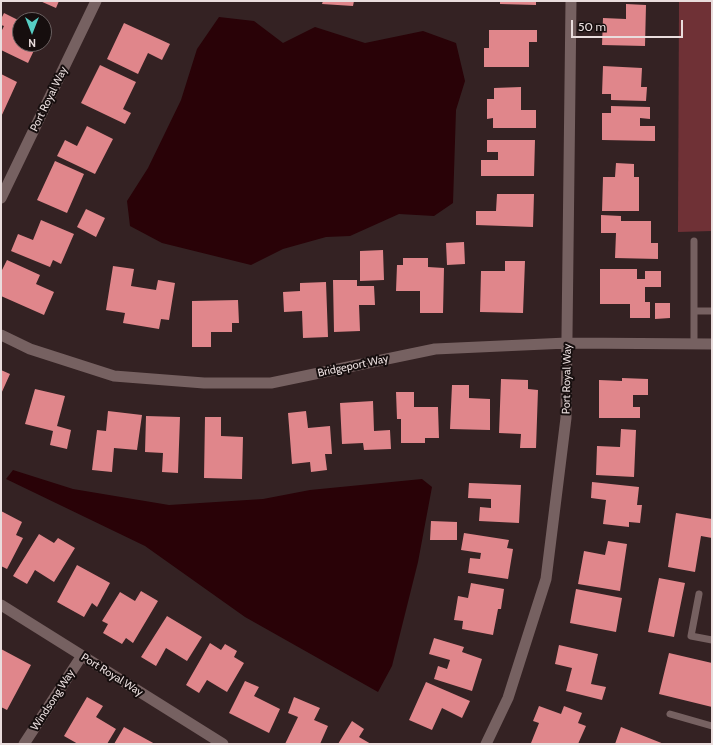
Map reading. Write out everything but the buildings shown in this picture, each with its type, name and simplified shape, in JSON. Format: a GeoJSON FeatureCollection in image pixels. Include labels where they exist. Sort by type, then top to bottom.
{"type":"FeatureCollection","features":[{"type":"Feature","properties":{"kind":"street","name":"Port Royal Way"},"geometry":{"type":"LineString","coordinates":[[1,198],[96,1]]}},
{"type":"Feature","properties":{"kind":"street","name":"Port Royal Way"},"geometry":{"type":"LineString","coordinates":[[486,744],[508,698],[546,579],[566,418],[570,1]]}},
{"type":"Feature","properties":{"kind":"street","name":"Bridgeport Way"},"geometry":{"type":"LineString","coordinates":[[1,335],[30,348],[114,376],[204,383],[270,383],[435,348],[567,343],[712,344]]}},
{"type":"Feature","properties":{"kind":"street","name":"Port Royal Way"},"geometry":{"type":"LineString","coordinates":[[1,605],[81,657],[223,744]]}},
{"type":"Feature","properties":{"kind":"street","name":"Windsong Way"},"geometry":{"type":"LineString","coordinates":[[24,744],[81,657]]}},
{"type":"Feature","properties":{"kind":"lane"},"geometry":{"type":"LineString","coordinates":[[694,242],[694,344]]}},
{"type":"Feature","properties":{"kind":"lane"},"geometry":{"type":"LineString","coordinates":[[694,311],[712,311]]}},
{"type":"Feature","properties":{"kind":"lane"},"geometry":{"type":"LineString","coordinates":[[699,594],[691,636],[712,640]]}},
{"type":"Feature","properties":{"kind":"lane"},"geometry":{"type":"LineString","coordinates":[[670,714],[712,726]]}},
{"type":"Feature","properties":{"kind":"shaded area"},"geometry":{"type":"Polygon","coordinates":[[[679,1],[712,1],[712,231],[678,232],[679,1]]]}},
{"type":"Feature","properties":{"kind":"shaded area"},"geometry":{"type":"Polygon","coordinates":[[[219,17],[254,21],[283,43],[315,27],[365,43],[423,31],[456,43],[465,81],[456,110],[453,203],[434,216],[399,214],[350,236],[326,237],[283,249],[251,265],[162,243],[130,226],[127,201],[148,168],[181,100],[197,49],[219,17]]]}},
{"type":"Feature","properties":{"kind":"shaded area"},"geometry":{"type":"Polygon","coordinates":[[[13,470],[73,489],[169,505],[263,499],[310,490],[422,479],[432,487],[418,562],[392,666],[378,692],[245,617],[145,546],[6,479],[13,470]]]}}]}
